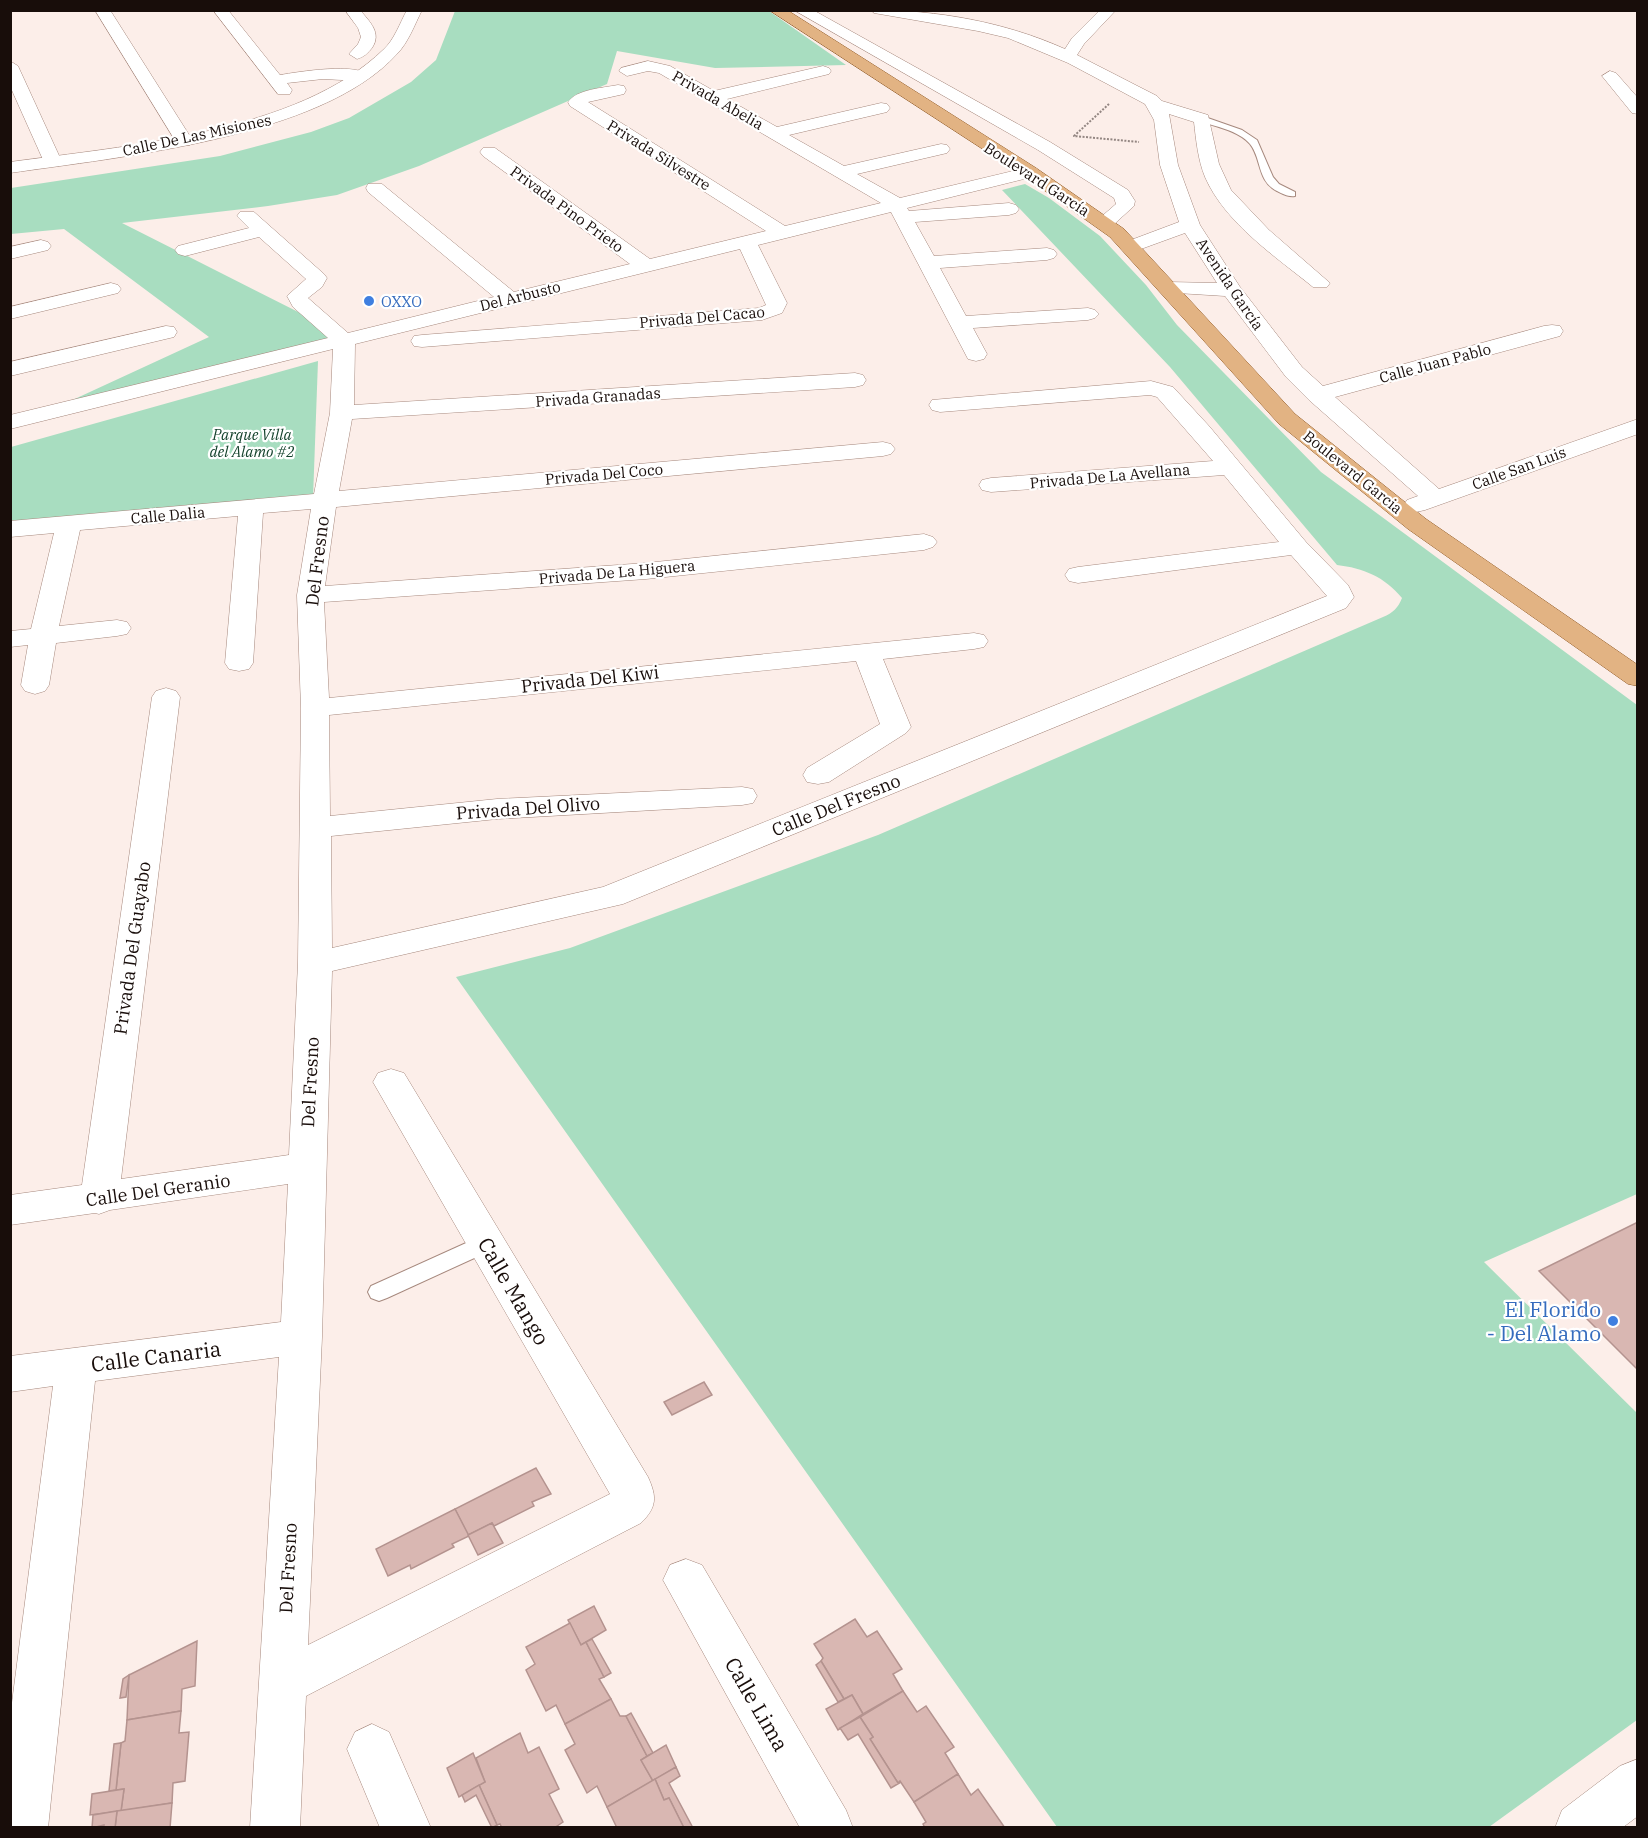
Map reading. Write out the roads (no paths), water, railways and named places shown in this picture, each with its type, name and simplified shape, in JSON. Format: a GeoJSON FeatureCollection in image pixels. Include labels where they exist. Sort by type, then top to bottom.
{"type":"FeatureCollection","features":[{"type":"Feature","properties":{"kind":"main road","name":"Boulevard García"},"geometry":{"type":"LineString","coordinates":[[776,10],[804,14],[1104,224]]}},
{"type":"Feature","properties":{"kind":"main road","name":"Boulevard Garcia"},"geometry":{"type":"LineString","coordinates":[[1104,224],[1130,247],[1287,418],[1400,511],[1638,678]]}},
{"type":"Feature","properties":{"kind":"street"},"geometry":{"type":"LineString","coordinates":[[102,10],[184,141]]}},
{"type":"Feature","properties":{"kind":"street"},"geometry":{"type":"LineString","coordinates":[[220,10],[280,85],[323,74],[361,76]]}},
{"type":"Feature","properties":{"kind":"street"},"geometry":{"type":"LineString","coordinates":[[352,10],[369,32],[370,39],[367,46],[357,54]]}},
{"type":"Feature","properties":{"kind":"street","name":"Calle De Las Misiones"},"geometry":{"type":"LineString","coordinates":[[10,168],[184,141],[277,118],[311,104],[361,76],[379,63],[404,36],[415,10]]}},
{"type":"Feature","properties":{"kind":"street"},"geometry":{"type":"LineString","coordinates":[[879,10],[991,29],[1069,55],[1082,65],[1156,105],[1202,119],[1216,179],[1230,202],[1275,246],[1320,283]]}},
{"type":"Feature","properties":{"kind":"street"},"geometry":{"type":"LineString","coordinates":[[1069,55],[1078,41],[1108,10]]}},
{"type":"Feature","properties":{"kind":"street","name":"Boulevard García"},"geometry":{"type":"LineString","coordinates":[[804,14],[1044,146],[1120,194],[1126,201],[1125,206],[1104,224]]}},
{"type":"Feature","properties":{"kind":"street"},"geometry":{"type":"LineString","coordinates":[[10,66],[53,162]]}},
{"type":"Feature","properties":{"kind":"street","name":"Privada Abelia"},"geometry":{"type":"LineString","coordinates":[[627,71],[657,66],[842,172],[899,210]]}},
{"type":"Feature","properties":{"kind":"street"},"geometry":{"type":"LineString","coordinates":[[712,97],[823,71]]}},
{"type":"Feature","properties":{"kind":"street"},"geometry":{"type":"LineString","coordinates":[[1611,76],[1638,109]]}},
{"type":"Feature","properties":{"kind":"street","name":"Privada Silvestre"},"geometry":{"type":"LineString","coordinates":[[618,90],[579,99],[576,102],[781,232]]}},
{"type":"Feature","properties":{"kind":"street","name":"Avenida García"},"geometry":{"type":"LineString","coordinates":[[1156,105],[1163,120],[1169,165],[1190,225],[1231,290],[1294,372],[1435,498]]}},
{"type":"Feature","properties":{"kind":"street","name":"Privada Abelia"},"geometry":{"type":"LineString","coordinates":[[774,133],[881,108]]}},
{"type":"Feature","properties":{"kind":"street"},"geometry":{"type":"LineString","coordinates":[[842,172],[940,149]]}},
{"type":"Feature","properties":{"kind":"street","name":"Privada Pino Prieto"},"geometry":{"type":"LineString","coordinates":[[489,152],[645,265]]}},
{"type":"Feature","properties":{"kind":"street","name":"Del Arbusto"},"geometry":{"type":"LineString","coordinates":[[10,423],[746,240],[899,210],[1029,172]]}},
{"type":"Feature","properties":{"kind":"street"},"geometry":{"type":"LineString","coordinates":[[375,188],[509,299]]}},
{"type":"Feature","properties":{"kind":"street"},"geometry":{"type":"LineString","coordinates":[[976,354],[899,210],[1009,208]]}},
{"type":"Feature","properties":{"kind":"street"},"geometry":{"type":"LineString","coordinates":[[185,250],[254,223],[317,278],[315,283],[297,296],[300,303],[344,340]]}},
{"type":"Feature","properties":{"kind":"street"},"geometry":{"type":"LineString","coordinates":[[1130,247],[1190,225]]}},
{"type":"Feature","properties":{"kind":"street","name":"Privada Del Cacao"},"geometry":{"type":"LineString","coordinates":[[422,341],[762,314],[775,309],[777,303],[746,240]]}},
{"type":"Feature","properties":{"kind":"street"},"geometry":{"type":"LineString","coordinates":[[10,253],[41,246]]}},
{"type":"Feature","properties":{"kind":"street"},"geometry":{"type":"LineString","coordinates":[[927,263],[1047,254]]}},
{"type":"Feature","properties":{"kind":"street"},"geometry":{"type":"LineString","coordinates":[[1168,288],[1231,290]]}},
{"type":"Feature","properties":{"kind":"street"},"geometry":{"type":"LineString","coordinates":[[10,314],[111,289]]}},
{"type":"Feature","properties":{"kind":"street","name":"Privada Del Cacao"},"geometry":{"type":"LineString","coordinates":[[622,301],[625,324]]}},
{"type":"Feature","properties":{"kind":"street"},"geometry":{"type":"LineString","coordinates":[[960,323],[1088,314]]}},
{"type":"Feature","properties":{"kind":"street"},"geometry":{"type":"LineString","coordinates":[[10,369],[165,332]]}},
{"type":"Feature","properties":{"kind":"street","name":"Calle Juan Pablo"},"geometry":{"type":"LineString","coordinates":[[1317,394],[1552,332]]}},
{"type":"Feature","properties":{"kind":"street","name":"Del Fresno"},"geometry":{"type":"LineString","coordinates":[[275,1827],[301,1337],[315,963],[315,708],[310,595],[325,499],[342,413],[344,340]]}},
{"type":"Feature","properties":{"kind":"street"},"geometry":{"type":"LineString","coordinates":[[1250,378],[1294,372]]}},
{"type":"Feature","properties":{"kind":"street","name":"Privada Granadas"},"geometry":{"type":"LineString","coordinates":[[342,413],[855,380]]}},
{"type":"Feature","properties":{"kind":"street"},"geometry":{"type":"LineString","coordinates":[[940,405],[1158,389],[1165,392],[1298,548]]}},
{"type":"Feature","properties":{"kind":"street","name":"Calle San Luis"},"geometry":{"type":"LineString","coordinates":[[1400,511],[1638,426]]}},
{"type":"Feature","properties":{"kind":"street","name":"Privada Del Coco"},"geometry":{"type":"LineString","coordinates":[[325,499],[884,449]]}},
{"type":"Feature","properties":{"kind":"street","name":"Privada De La Avellana"},"geometry":{"type":"LineString","coordinates":[[991,485],[1230,466]]}},
{"type":"Feature","properties":{"kind":"street","name":"Calle Dalia"},"geometry":{"type":"LineString","coordinates":[[10,529],[325,499]]}},
{"type":"Feature","properties":{"kind":"street"},"geometry":{"type":"LineString","coordinates":[[238,663],[251,507]]}},
{"type":"Feature","properties":{"kind":"street"},"geometry":{"type":"LineString","coordinates":[[35,685],[43,635],[69,524]]}},
{"type":"Feature","properties":{"kind":"street","name":"Privada De La Higuera"},"geometry":{"type":"LineString","coordinates":[[310,595],[646,571],[924,542]]}},
{"type":"Feature","properties":{"kind":"street"},"geometry":{"type":"LineString","coordinates":[[1078,575],[1298,548]]}},
{"type":"Feature","properties":{"kind":"street","name":"Calle Del Fresno"},"geometry":{"type":"LineString","coordinates":[[315,963],[611,896],[1337,602],[1341,597],[1339,591],[1298,548]]}},
{"type":"Feature","properties":{"kind":"street"},"geometry":{"type":"LineString","coordinates":[[10,639],[117,628]]}},
{"type":"Feature","properties":{"kind":"street","name":"Privada Del Kiwi"},"geometry":{"type":"LineString","coordinates":[[315,708],[974,641]]}},
{"type":"Feature","properties":{"kind":"street"},"geometry":{"type":"LineString","coordinates":[[818,775],[896,727],[866,651]]}},
{"type":"Feature","properties":{"kind":"street","name":"Privada Del Guayabo"},"geometry":{"type":"LineString","coordinates":[[99,1199],[166,697]]}},
{"type":"Feature","properties":{"kind":"street","name":"Privada Del Olivo"},"geometry":{"type":"LineString","coordinates":[[314,828],[497,809],[742,796]]}},
{"type":"Feature","properties":{"kind":"street","name":"Calle Mango"},"geometry":{"type":"LineString","coordinates":[[281,1684],[614,1514],[632,1502],[632,1491],[391,1082]]}},
{"type":"Feature","properties":{"kind":"street","name":"Calle Del Geranio"},"geometry":{"type":"LineString","coordinates":[[10,1210],[99,1199],[306,1167]]}},
{"type":"Feature","properties":{"kind":"street","name":"Calle Canaria"},"geometry":{"type":"LineString","coordinates":[[10,1374],[301,1337]]}},
{"type":"Feature","properties":{"kind":"street"},"geometry":{"type":"LineString","coordinates":[[22,1827],[76,1366]]}},
{"type":"Feature","properties":{"kind":"street","name":"Calle Lima"},"geometry":{"type":"LineString","coordinates":[[686,1580],[828,1827]]}},
{"type":"Feature","properties":{"kind":"street"},"geometry":{"type":"LineString","coordinates":[[372,1749],[405,1827]]}},
{"type":"Feature","properties":{"kind":"street"},"geometry":{"type":"LineString","coordinates":[[1580,1827],[1638,1784]]}},
{"type":"Feature","properties":{"kind":"lane"},"geometry":{"type":"LineString","coordinates":[[1202,119],[1239,132],[1254,142],[1268,178],[1275,186],[1291,194]]}},
{"type":"Feature","properties":{"kind":"lane"},"geometry":{"type":"LineString","coordinates":[[379,1292],[486,1243]]}},
{"type":"Feature","properties":{"kind":"place","name":"OXXO"},"geometry":{"type":"Point","coordinates":[369,301]}},
{"type":"Feature","properties":{"kind":"place","name":"El Florido - Del Alamo"},"geometry":{"type":"Point","coordinates":[1613,1321]}},
{"type":"Feature","properties":{"kind":"park label","name":"Parque Villa del Alamo #2"},"geometry":{"type":"Point","coordinates":[252,442]}}]}
